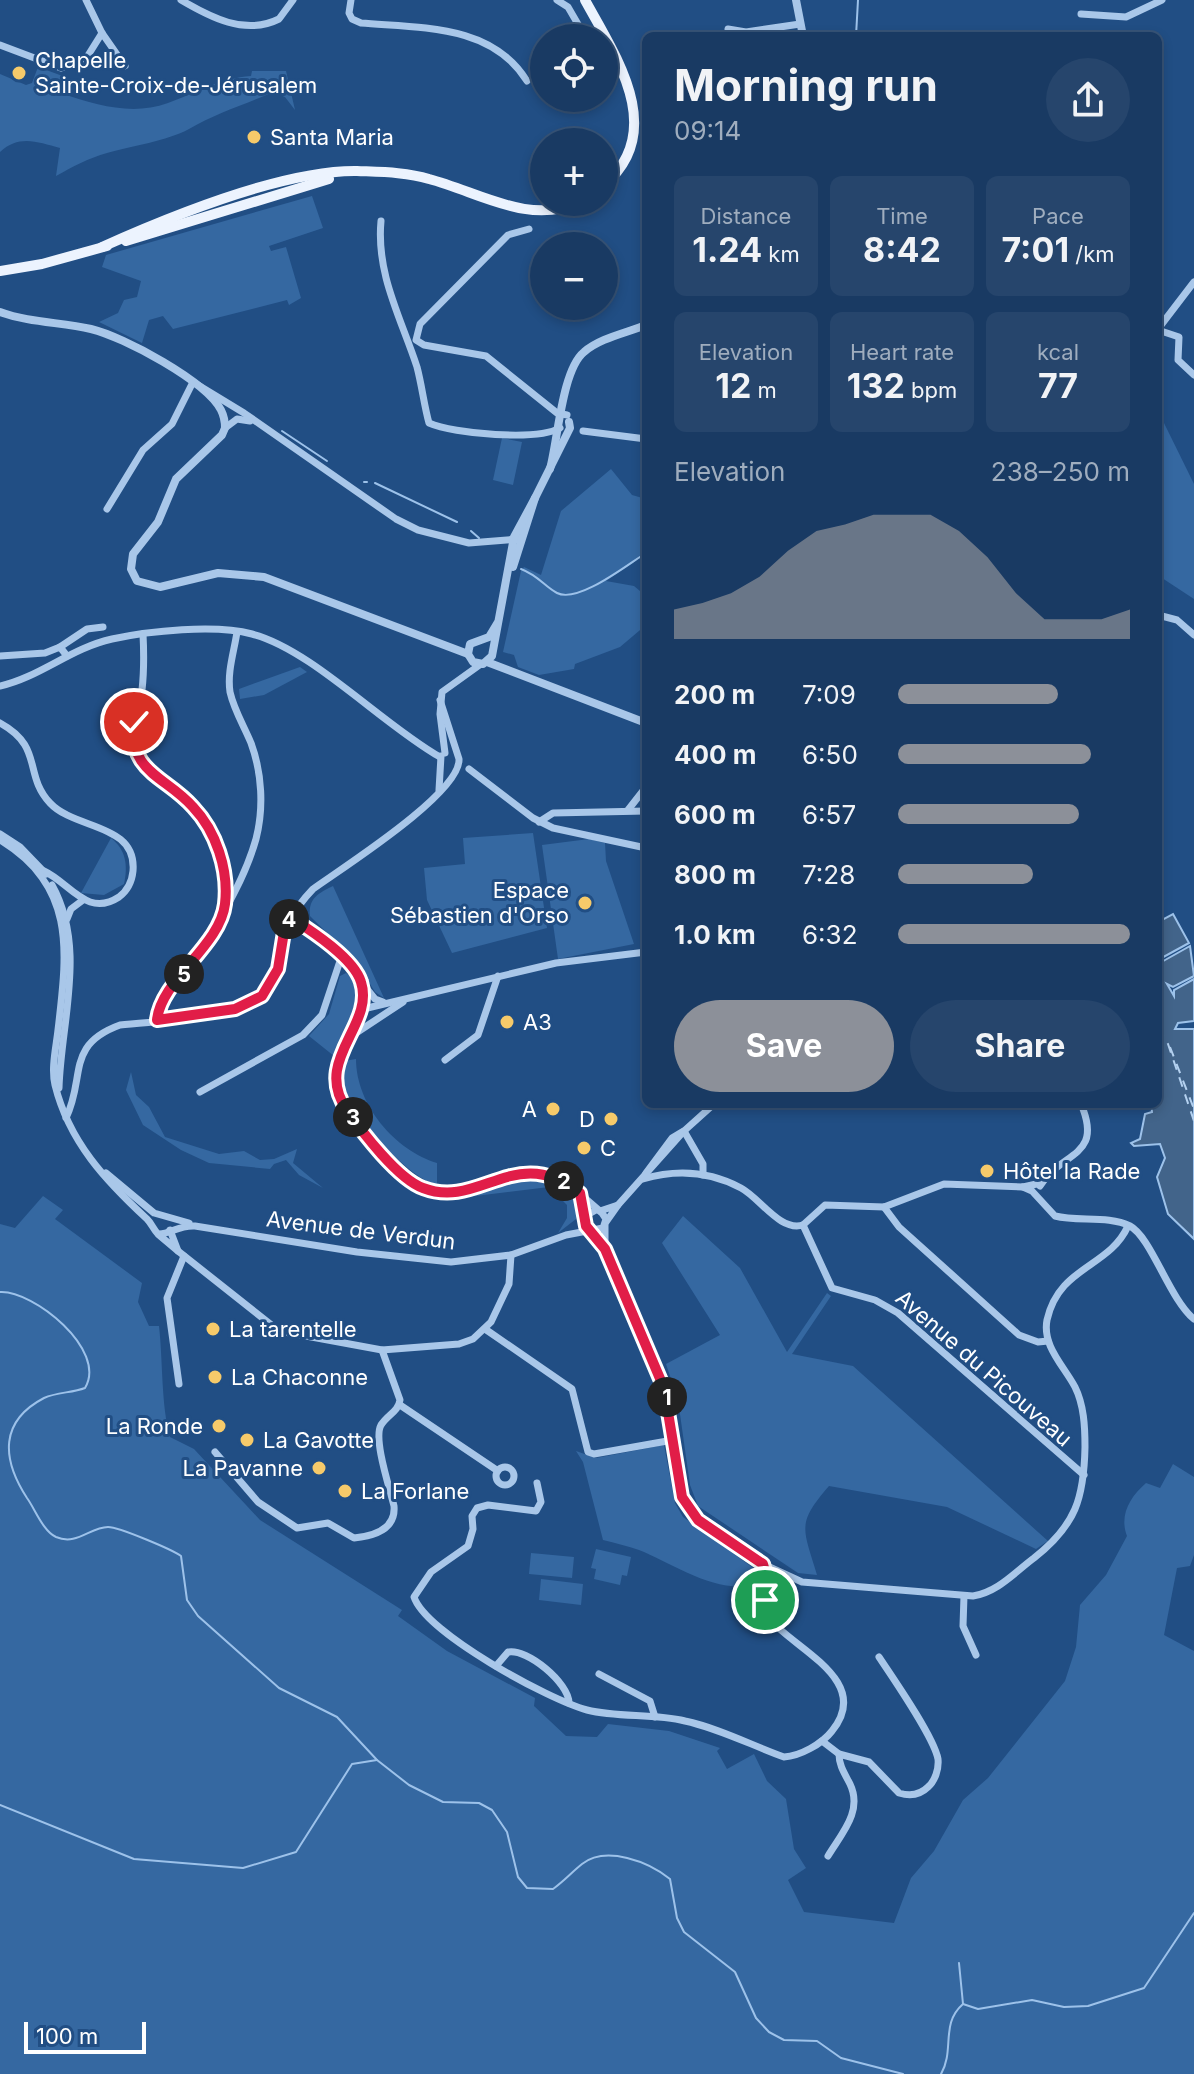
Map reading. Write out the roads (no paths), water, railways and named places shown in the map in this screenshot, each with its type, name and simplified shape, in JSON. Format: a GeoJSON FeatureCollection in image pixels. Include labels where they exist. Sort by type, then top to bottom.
{"type":"FeatureCollection","features":[{"type":"Feature","properties":{"kind":"main road"},"geometry":{"type":"LineString","coordinates":[[585,0],[596,24]]}},
{"type":"Feature","properties":{"kind":"main road"},"geometry":{"type":"LineString","coordinates":[[618,67],[631,91],[634,127],[618,169]]}},
{"type":"Feature","properties":{"kind":"main road"},"geometry":{"type":"LineString","coordinates":[[0,271],[42,264],[312,183],[371,172],[426,178],[530,211]]}},
{"type":"Feature","properties":{"kind":"street"},"geometry":{"type":"LineString","coordinates":[[86,0],[102,33],[125,66]]}},
{"type":"Feature","properties":{"kind":"street"},"geometry":{"type":"LineString","coordinates":[[181,0],[213,18],[251,25],[279,19],[293,0]]}},
{"type":"Feature","properties":{"kind":"street"},"geometry":{"type":"LineString","coordinates":[[351,0],[352,19],[361,23],[470,35],[497,48],[517,65],[527,81]]}},
{"type":"Feature","properties":{"kind":"street"},"geometry":{"type":"LineString","coordinates":[[557,0],[568,7],[578,24]]}},
{"type":"Feature","properties":{"kind":"street"},"geometry":{"type":"LineString","coordinates":[[796,0],[802,32]]}},
{"type":"Feature","properties":{"kind":"street"},"geometry":{"type":"LineString","coordinates":[[1081,14],[1126,17],[1162,0]]}},
{"type":"Feature","properties":{"kind":"street"},"geometry":{"type":"LineString","coordinates":[[728,29],[744,32],[800,24]]}},
{"type":"Feature","properties":{"kind":"street"},"geometry":{"type":"LineString","coordinates":[[0,45],[61,68],[73,66],[87,57],[102,33]]}},
{"type":"Feature","properties":{"kind":"street"},"geometry":{"type":"LineString","coordinates":[[381,221],[379,246],[384,274],[412,342],[429,423],[507,435],[532,435],[565,420]]}},
{"type":"Feature","properties":{"kind":"street"},"geometry":{"type":"LineString","coordinates":[[412,342],[420,324],[508,235],[529,229]]}},
{"type":"Feature","properties":{"kind":"street"},"geometry":{"type":"LineString","coordinates":[[1162,325],[1194,282]]}},
{"type":"Feature","properties":{"kind":"street"},"geometry":{"type":"LineString","coordinates":[[0,312],[18,319],[93,330],[145,353],[204,386],[396,519],[418,530],[469,543],[517,538]]}},
{"type":"Feature","properties":{"kind":"street"},"geometry":{"type":"LineString","coordinates":[[439,792],[445,739],[440,700],[445,687],[484,663],[493,651],[517,538],[550,469],[565,420],[566,381],[577,359],[607,340],[642,327]]}},
{"type":"Feature","properties":{"kind":"street"},"geometry":{"type":"LineString","coordinates":[[1162,331],[1179,337],[1178,360],[1194,375]]}},
{"type":"Feature","properties":{"kind":"street"},"geometry":{"type":"LineString","coordinates":[[412,342],[486,356],[583,431],[642,438]]}},
{"type":"Feature","properties":{"kind":"street"},"geometry":{"type":"LineString","coordinates":[[193,382],[220,407],[225,428]]}},
{"type":"Feature","properties":{"kind":"street"},"geometry":{"type":"LineString","coordinates":[[107,509],[143,450],[172,424],[193,382]]}},
{"type":"Feature","properties":{"kind":"street"},"geometry":{"type":"LineString","coordinates":[[256,423],[242,418],[225,428],[176,479],[158,522],[133,554],[131,569],[137,581],[160,587],[218,573],[264,577],[642,722]]}},
{"type":"Feature","properties":{"kind":"street"},"geometry":{"type":"LineString","coordinates":[[1162,617],[1184,625],[1194,635]]}},
{"type":"Feature","properties":{"kind":"street"},"geometry":{"type":"LineString","coordinates":[[460,677],[472,641],[492,634],[498,622]]}},
{"type":"Feature","properties":{"kind":"street"},"geometry":{"type":"LineString","coordinates":[[0,656],[45,653],[87,629],[103,627]]}},
{"type":"Feature","properties":{"kind":"street"},"geometry":{"type":"LineString","coordinates":[[157,1020],[161,1005],[205,945],[248,860],[261,810],[256,761],[231,693],[229,678],[237,632]]}},
{"type":"Feature","properties":{"kind":"street"},"geometry":{"type":"LineString","coordinates":[[0,686],[22,681],[67,656],[110,640],[143,634],[237,632],[270,641],[315,668],[427,749],[458,757]]}},
{"type":"Feature","properties":{"kind":"street"},"geometry":{"type":"LineString","coordinates":[[143,634],[144,672],[134,722],[134,746],[147,770],[192,805],[209,826],[216,842],[225,905]]}},
{"type":"Feature","properties":{"kind":"street"},"geometry":{"type":"LineString","coordinates":[[483,639],[490,643],[493,651]]}},
{"type":"Feature","properties":{"kind":"street"},"geometry":{"type":"LineString","coordinates":[[60,647],[67,656]]}},
{"type":"Feature","properties":{"kind":"street"},"geometry":{"type":"LineString","coordinates":[[440,700],[458,757],[488,785],[539,822],[553,828],[642,847]]}},
{"type":"Feature","properties":{"kind":"street"},"geometry":{"type":"LineString","coordinates":[[0,723],[24,740],[42,793],[50,803],[62,814],[118,835],[128,845],[134,869],[125,891],[107,902],[56,896]]}},
{"type":"Feature","properties":{"kind":"street"},"geometry":{"type":"LineString","coordinates":[[427,749],[445,739]]}},
{"type":"Feature","properties":{"kind":"street"},"geometry":{"type":"LineString","coordinates":[[65,1118],[83,1051],[102,1031],[120,1025],[235,1009],[262,996],[278,969],[284,932],[296,907],[313,889],[427,807],[455,772],[458,757]]}},
{"type":"Feature","properties":{"kind":"street"},"geometry":{"type":"LineString","coordinates":[[440,769],[455,772],[469,769]]}},
{"type":"Feature","properties":{"kind":"street"},"geometry":{"type":"LineString","coordinates":[[628,810],[642,792]]}},
{"type":"Feature","properties":{"kind":"street"},"geometry":{"type":"LineString","coordinates":[[539,822],[553,813],[642,811]]}},
{"type":"Feature","properties":{"kind":"street"},"geometry":{"type":"LineString","coordinates":[[0,837],[20,847],[81,901]]}},
{"type":"Feature","properties":{"kind":"street"},"geometry":{"type":"LineString","coordinates":[[0,837],[27,859],[56,896],[66,946],[53,1069],[65,1118],[93,1163],[158,1234],[181,1253],[279,1331],[382,1350],[459,1344],[485,1329],[511,1280],[511,1255]]}},
{"type":"Feature","properties":{"kind":"street"},"geometry":{"type":"LineString","coordinates":[[44,871],[67,921],[71,953],[58,1094]]}},
{"type":"Feature","properties":{"kind":"street"},"geometry":{"type":"LineString","coordinates":[[56,896],[67,888]]}},
{"type":"Feature","properties":{"kind":"street"},"geometry":{"type":"LineString","coordinates":[[67,921],[71,909],[81,901]]}},
{"type":"Feature","properties":{"kind":"street"},"geometry":{"type":"LineString","coordinates":[[296,907],[310,928],[341,958],[375,999],[385,1003]]}},
{"type":"Feature","properties":{"kind":"street"},"geometry":{"type":"LineString","coordinates":[[290,917],[310,928]]}},
{"type":"Feature","properties":{"kind":"street"},"geometry":{"type":"LineString","coordinates":[[359,1010],[556,963],[642,952]]}},
{"type":"Feature","properties":{"kind":"street"},"geometry":{"type":"LineString","coordinates":[[200,1092],[303,1035],[322,1015],[341,958]]}},
{"type":"Feature","properties":{"kind":"street"},"geometry":{"type":"LineString","coordinates":[[445,1060],[478,1035],[498,976]]}},
{"type":"Feature","properties":{"kind":"street"},"geometry":{"type":"LineString","coordinates":[[361,982],[359,1010],[336,1070],[340,1098],[399,1171],[420,1187],[442,1192],[531,1172],[554,1176],[580,1193],[598,1210],[605,1224],[605,1249]]}},
{"type":"Feature","properties":{"kind":"street"},"geometry":{"type":"LineString","coordinates":[[347,1040],[408,999]]}},
{"type":"Feature","properties":{"kind":"street"},"geometry":{"type":"LineString","coordinates":[[359,1010],[383,1013]]}},
{"type":"Feature","properties":{"kind":"street"},"geometry":{"type":"LineString","coordinates":[[58,1094],[70,1090],[75,1079]]}},
{"type":"Feature","properties":{"kind":"street"},"geometry":{"type":"LineString","coordinates":[[605,1224],[684,1131],[710,1108]]}},
{"type":"Feature","properties":{"kind":"street"},"geometry":{"type":"LineString","coordinates":[[643,1179],[678,1171],[703,1175],[741,1188],[786,1224],[803,1225],[825,1205],[884,1207],[944,1184],[1023,1187],[1041,1183],[1083,1147],[1089,1128],[1082,1108]]}},
{"type":"Feature","properties":{"kind":"street"},"geometry":{"type":"LineString","coordinates":[[684,1131],[703,1164],[703,1175]]}},
{"type":"Feature","properties":{"kind":"street"},"geometry":{"type":"LineString","coordinates":[[93,1163],[159,1215],[152,1226]]}},
{"type":"Feature","properties":{"kind":"street"},"geometry":{"type":"LineString","coordinates":[[1040,1200],[1041,1183]]}},
{"type":"Feature","properties":{"kind":"street"},"geometry":{"type":"LineString","coordinates":[[1023,1187],[1055,1216],[1128,1226],[1138,1233],[1180,1304],[1194,1319]]}},
{"type":"Feature","properties":{"kind":"street"},"geometry":{"type":"LineString","coordinates":[[580,1193],[585,1218],[605,1249],[664,1388],[680,1488],[690,1511],[763,1564],[802,1582],[964,1596],[983,1595],[996,1588],[1055,1542],[1081,1496],[1085,1421],[1076,1389],[1048,1341],[1050,1310],[1061,1290],[1081,1268],[1105,1256],[1120,1243],[1128,1226]]}},
{"type":"Feature","properties":{"kind":"street","name":"Avenue de Verdun"},"geometry":{"type":"LineString","coordinates":[[566,1235],[598,1210],[618,1205]]}},
{"type":"Feature","properties":{"kind":"street"},"geometry":{"type":"LineString","coordinates":[[884,1207],[897,1225],[1019,1335],[1038,1342],[1048,1341]]}},
{"type":"Feature","properties":{"kind":"street","name":"Avenue de Verdun"},"geometry":{"type":"LineString","coordinates":[[159,1215],[195,1226]]}},
{"type":"Feature","properties":{"kind":"street"},"geometry":{"type":"LineString","coordinates":[[169,1217],[170,1230],[181,1253],[167,1298],[179,1384]]}},
{"type":"Feature","properties":{"kind":"street","name":"Avenue de Verdun"},"geometry":{"type":"LineString","coordinates":[[158,1234],[176,1226],[195,1226],[357,1252],[451,1262],[511,1255],[566,1235],[592,1231],[605,1224]]}},
{"type":"Feature","properties":{"kind":"street","name":"Avenue du Picouveau"},"geometry":{"type":"LineString","coordinates":[[803,1225],[832,1288],[875,1300],[898,1313],[1084,1475]]}},
{"type":"Feature","properties":{"kind":"street"},"geometry":{"type":"LineString","coordinates":[[485,1329],[572,1389],[588,1452],[594,1454],[673,1440]]}},
{"type":"Feature","properties":{"kind":"street"},"geometry":{"type":"LineString","coordinates":[[215,1452],[258,1502],[297,1528],[328,1523],[354,1538],[387,1528],[395,1517],[378,1437],[381,1425],[400,1405],[399,1394],[382,1350]]}},
{"type":"Feature","properties":{"kind":"street"},"geometry":{"type":"LineString","coordinates":[[400,1405],[498,1471]]}},
{"type":"Feature","properties":{"kind":"street"},"geometry":{"type":"LineString","coordinates":[[537,1483],[541,1502],[536,1511],[488,1505],[477,1508],[472,1516],[473,1529],[468,1546],[431,1572],[414,1597],[423,1612],[453,1640],[496,1666],[591,1711],[694,1723],[787,1757],[822,1741],[841,1714],[838,1684],[829,1670],[766,1613],[767,1578],[763,1564]]}},
{"type":"Feature","properties":{"kind":"street"},"geometry":{"type":"LineString","coordinates":[[767,1578],[779,1572]]}},
{"type":"Feature","properties":{"kind":"street"},"geometry":{"type":"LineString","coordinates":[[777,1624],[771,1607],[773,1595],[782,1583],[779,1572]]}},
{"type":"Feature","properties":{"kind":"street"},"geometry":{"type":"LineString","coordinates":[[767,1590],[778,1590]]}},
{"type":"Feature","properties":{"kind":"street"},"geometry":{"type":"LineString","coordinates":[[964,1596],[963,1626],[976,1655]]}},
{"type":"Feature","properties":{"kind":"street"},"geometry":{"type":"LineString","coordinates":[[496,1666],[508,1652],[519,1652],[561,1680],[568,1692],[569,1703]]}},
{"type":"Feature","properties":{"kind":"street"},"geometry":{"type":"LineString","coordinates":[[822,1741],[839,1754],[869,1762],[905,1795],[920,1793],[936,1775],[938,1759],[879,1657]]}},
{"type":"Feature","properties":{"kind":"street"},"geometry":{"type":"LineString","coordinates":[[599,1674],[650,1701],[655,1717]]}},
{"type":"Feature","properties":{"kind":"street"},"geometry":{"type":"LineString","coordinates":[[828,1856],[856,1808],[855,1795],[839,1764],[839,1754]]}},
{"type":"Feature","properties":{"kind":"waterway"},"geometry":{"type":"LineString","coordinates":[[856,32],[858,0]]}},
{"type":"Feature","properties":{"kind":"waterway"},"geometry":{"type":"LineString","coordinates":[[282,431],[327,461]]}},
{"type":"Feature","properties":{"kind":"waterway"},"geometry":{"type":"LineString","coordinates":[[375,483],[457,522]]}},
{"type":"Feature","properties":{"kind":"waterway"},"geometry":{"type":"LineString","coordinates":[[471,531],[479,538]]}},
{"type":"Feature","properties":{"kind":"waterway"},"geometry":{"type":"LineString","coordinates":[[521,569],[557,593],[566,595],[590,588],[642,556]]}},
{"type":"Feature","properties":{"kind":"waterway"},"geometry":{"type":"LineString","coordinates":[[0,1292],[14,1294],[47,1311],[77,1340],[86,1357],[89,1373],[85,1388],[49,1396],[30,1407],[12,1429],[9,1442],[12,1469],[18,1483],[51,1534],[70,1539],[101,1528],[114,1528],[181,1556],[187,1600],[198,1616],[279,1688],[337,1717],[377,1760],[409,1785],[443,1802],[479,1803],[492,1810],[507,1832],[518,1877],[527,1888],[553,1889],[582,1864],[603,1856],[627,1858],[651,1867],[670,1879],[677,1918],[684,1932],[735,1972],[756,2018],[769,2032],[784,2040],[817,2041],[841,2058],[903,2074]]}},
{"type":"Feature","properties":{"kind":"waterway"},"geometry":{"type":"LineString","coordinates":[[0,1805],[134,1859],[243,1868],[296,1852],[352,1764],[377,1760]]}},
{"type":"Feature","properties":{"kind":"waterway"},"geometry":{"type":"LineString","coordinates":[[941,2074],[952,2020],[963,2004],[978,2009],[1032,2000],[1064,2007],[1088,2006],[1144,1988],[1194,1913]]}},
{"type":"Feature","properties":{"kind":"waterway"},"geometry":{"type":"LineString","coordinates":[[959,1963],[963,2004]]}},
{"type":"Feature","properties":{"kind":"place","name":"Chapelle Sainte-Croix-de-Jérusalem"},"geometry":{"type":"Point","coordinates":[19,73]}},
{"type":"Feature","properties":{"kind":"place","name":"Santa Maria"},"geometry":{"type":"Point","coordinates":[254,137]}},
{"type":"Feature","properties":{"kind":"place","name":"Espace Sébastien d'Orso"},"geometry":{"type":"Point","coordinates":[585,903]}},
{"type":"Feature","properties":{"kind":"place","name":"A3"},"geometry":{"type":"Point","coordinates":[507,1022]}},
{"type":"Feature","properties":{"kind":"place","name":"A"},"geometry":{"type":"Point","coordinates":[553,1109]}},
{"type":"Feature","properties":{"kind":"place","name":"D"},"geometry":{"type":"Point","coordinates":[611,1119]}},
{"type":"Feature","properties":{"kind":"place","name":"C"},"geometry":{"type":"Point","coordinates":[584,1148]}},
{"type":"Feature","properties":{"kind":"place","name":"Hôtel la Rade"},"geometry":{"type":"Point","coordinates":[987,1171]}},
{"type":"Feature","properties":{"kind":"place","name":"La tarentelle"},"geometry":{"type":"Point","coordinates":[213,1329]}},
{"type":"Feature","properties":{"kind":"place","name":"La Chaconne"},"geometry":{"type":"Point","coordinates":[215,1377]}},
{"type":"Feature","properties":{"kind":"place","name":"La Ronde"},"geometry":{"type":"Point","coordinates":[219,1426]}},
{"type":"Feature","properties":{"kind":"place","name":"La Gavotte"},"geometry":{"type":"Point","coordinates":[247,1440]}},
{"type":"Feature","properties":{"kind":"place","name":"La Pavanne"},"geometry":{"type":"Point","coordinates":[319,1468]}},
{"type":"Feature","properties":{"kind":"place","name":"La Forlane"},"geometry":{"type":"Point","coordinates":[345,1491]}}]}
